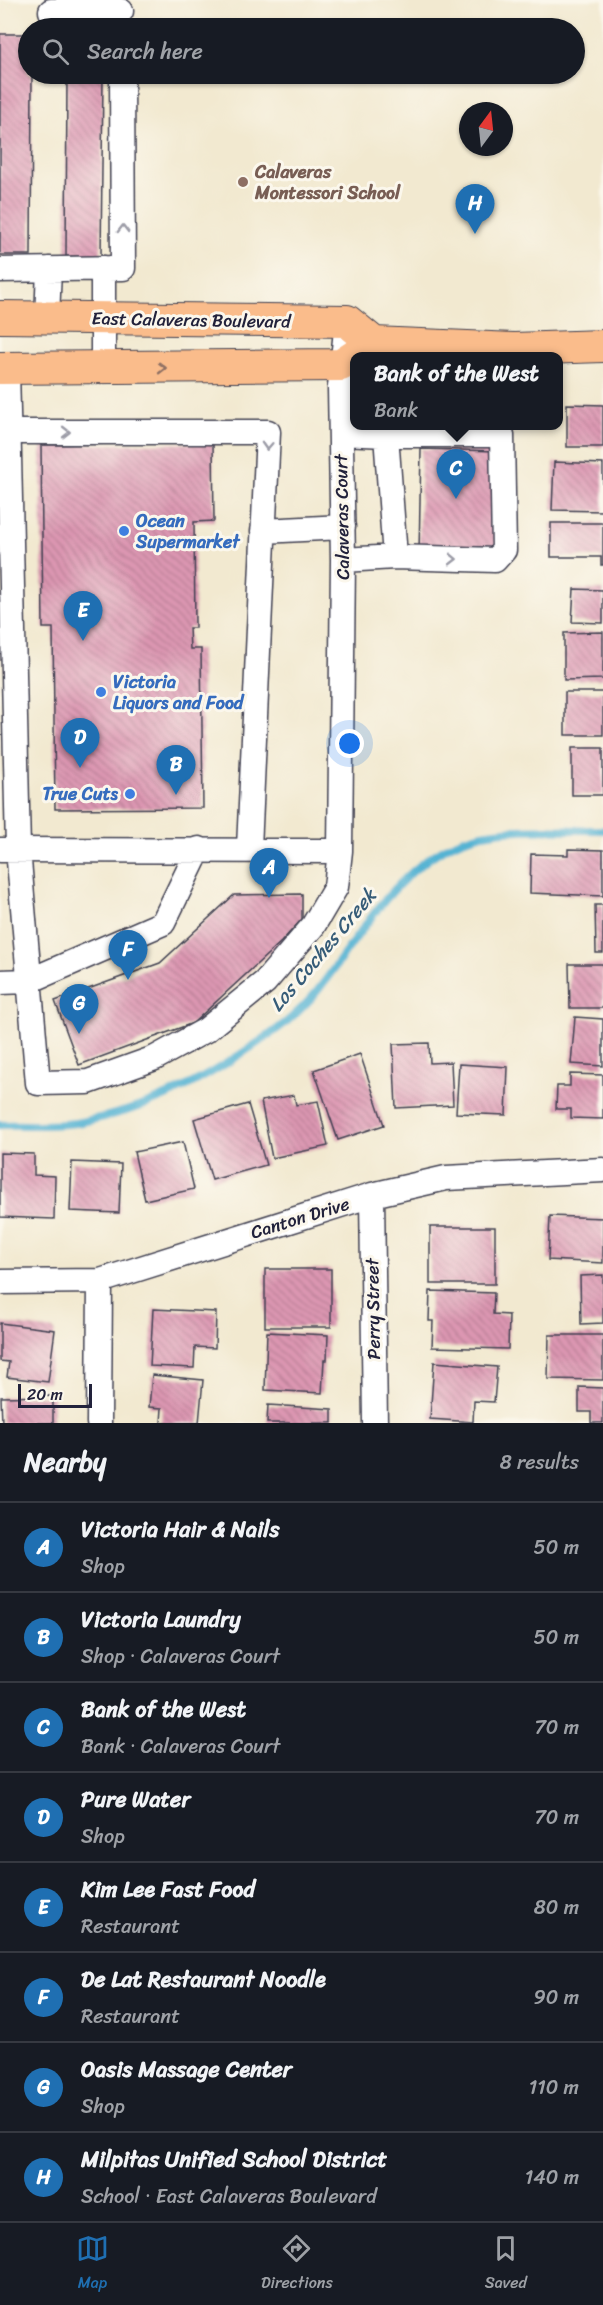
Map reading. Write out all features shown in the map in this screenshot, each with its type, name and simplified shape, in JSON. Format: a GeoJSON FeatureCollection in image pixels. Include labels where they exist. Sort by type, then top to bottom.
{"type":"FeatureCollection","features":[{"type":"Feature","properties":{"kind":"main road","name":"East Calaveras Boulevard"},"geometry":{"type":"LineString","coordinates":[[0,317],[347,321]]}},
{"type":"Feature","properties":{"kind":"main road"},"geometry":{"type":"LineString","coordinates":[[347,321],[374,343]]}},
{"type":"Feature","properties":{"kind":"main road"},"geometry":{"type":"LineString","coordinates":[[360,352],[374,343],[514,349],[603,346]]}},
{"type":"Feature","properties":{"kind":"main road"},"geometry":{"type":"LineString","coordinates":[[4,368],[341,365],[350,359]]}},
{"type":"Feature","properties":{"kind":"street"},"geometry":{"type":"LineString","coordinates":[[51,11],[122,13]]}},
{"type":"Feature","properties":{"kind":"street"},"geometry":{"type":"LineString","coordinates":[[0,270],[123,268],[122,84]]}},
{"type":"Feature","properties":{"kind":"street"},"geometry":{"type":"LineString","coordinates":[[103,268],[103,368]]}},
{"type":"Feature","properties":{"kind":"street"},"geometry":{"type":"LineString","coordinates":[[47,318],[49,269]]}},
{"type":"Feature","properties":{"kind":"street","name":"Calaveras Court"},"geometry":{"type":"LineString","coordinates":[[29,981],[38,1083],[88,1082],[155,1058],[206,1030],[265,981],[313,926],[336,887],[340,851],[342,679],[341,365],[347,321]]}},
{"type":"Feature","properties":{"kind":"street"},"geometry":{"type":"LineString","coordinates":[[4,368],[9,850],[29,981]]}},
{"type":"Feature","properties":{"kind":"street"},"geometry":{"type":"LineString","coordinates":[[4,432],[268,432],[249,848]]}},
{"type":"Feature","properties":{"kind":"street"},"geometry":{"type":"LineString","coordinates":[[341,433],[502,435],[504,550],[495,560],[395,557],[343,560]]}},
{"type":"Feature","properties":{"kind":"street"},"geometry":{"type":"LineString","coordinates":[[386,435],[395,557]]}},
{"type":"Feature","properties":{"kind":"street"},"geometry":{"type":"LineString","coordinates":[[263,531],[343,527]]}},
{"type":"Feature","properties":{"kind":"street"},"geometry":{"type":"LineString","coordinates":[[9,850],[249,848],[340,851]]}},
{"type":"Feature","properties":{"kind":"street"},"geometry":{"type":"LineString","coordinates":[[0,982],[29,981],[163,923],[199,849]]}},
{"type":"Feature","properties":{"kind":"street","name":"Canton Drive"},"geometry":{"type":"LineString","coordinates":[[0,1282],[100,1281],[372,1195],[446,1178],[603,1170]]}},
{"type":"Feature","properties":{"kind":"street","name":"Perry Street"},"geometry":{"type":"LineString","coordinates":[[372,1195],[375,1423]]}},
{"type":"Feature","properties":{"kind":"street"},"geometry":{"type":"LineString","coordinates":[[99,1423],[100,1281]]}},
{"type":"Feature","properties":{"kind":"building"},"geometry":{"type":"Polygon","coordinates":[[[0,34],[18,34],[18,84],[32,84],[31,255],[0,255],[0,34]]]}},
{"type":"Feature","properties":{"kind":"building"},"geometry":{"type":"Polygon","coordinates":[[[67,84],[103,84],[101,257],[66,256],[67,84]]]}},
{"type":"Feature","properties":{"kind":"building"},"geometry":{"type":"Polygon","coordinates":[[[567,404],[603,405],[603,447],[567,447],[567,404]]]}},
{"type":"Feature","properties":{"kind":"building"},"geometry":{"type":"Polygon","coordinates":[[[213,443],[214,521],[194,522],[195,628],[189,628],[190,649],[201,649],[203,808],[55,809],[53,628],[43,628],[41,445],[213,443]]]}},
{"type":"Feature","properties":{"kind":"building"},"geometry":{"type":"Polygon","coordinates":[[[421,449],[497,451],[496,555],[419,554],[421,449]]]}},
{"type":"Feature","properties":{"kind":"building"},"geometry":{"type":"Polygon","coordinates":[[[554,462],[603,464],[603,511],[552,510],[554,462]]]}},
{"type":"Feature","properties":{"kind":"building"},"geometry":{"type":"Polygon","coordinates":[[[551,523],[603,523],[603,565],[601,565],[601,557],[551,557],[551,523]]]}},
{"type":"Feature","properties":{"kind":"building"},"geometry":{"type":"Polygon","coordinates":[[[574,589],[603,590],[603,623],[572,622],[574,589]]]}},
{"type":"Feature","properties":{"kind":"building"},"geometry":{"type":"Polygon","coordinates":[[[603,632],[603,679],[564,680],[564,633],[603,632]]]}},
{"type":"Feature","properties":{"kind":"building"},"geometry":{"type":"Polygon","coordinates":[[[565,692],[603,692],[603,735],[565,735],[565,692]]]}},
{"type":"Feature","properties":{"kind":"building"},"geometry":{"type":"Polygon","coordinates":[[[572,748],[603,748],[603,795],[572,795],[572,748]]]}},
{"type":"Feature","properties":{"kind":"building"},"geometry":{"type":"Polygon","coordinates":[[[568,849],[603,850],[603,896],[530,893],[531,854],[568,855],[568,849]]]}},
{"type":"Feature","properties":{"kind":"building"},"geometry":{"type":"Polygon","coordinates":[[[302,894],[302,919],[281,942],[193,1023],[79,1065],[55,1001],[160,963],[234,895],[302,894]]]}},
{"type":"Feature","properties":{"kind":"building"},"geometry":{"type":"Polygon","coordinates":[[[595,905],[603,905],[603,953],[596,953],[595,905]]]}},
{"type":"Feature","properties":{"kind":"building"},"geometry":{"type":"Polygon","coordinates":[[[569,964],[603,964],[603,1008],[570,1008],[569,964]]]}},
{"type":"Feature","properties":{"kind":"building"},"geometry":{"type":"Polygon","coordinates":[[[575,1017],[603,1019],[603,1066],[571,1064],[575,1017]]]}},
{"type":"Feature","properties":{"kind":"building"},"geometry":{"type":"Polygon","coordinates":[[[429,1043],[430,1063],[451,1062],[453,1105],[396,1108],[393,1044],[429,1043]]]}},
{"type":"Feature","properties":{"kind":"building"},"geometry":{"type":"Polygon","coordinates":[[[360,1054],[384,1125],[338,1140],[314,1070],[360,1054]]]}},
{"type":"Feature","properties":{"kind":"building"},"geometry":{"type":"Polygon","coordinates":[[[459,1064],[508,1067],[506,1115],[456,1113],[459,1064]]]}},
{"type":"Feature","properties":{"kind":"building"},"geometry":{"type":"Polygon","coordinates":[[[570,1074],[603,1075],[603,1119],[571,1118],[571,1109],[556,1109],[557,1086],[570,1086],[570,1074]]]}},
{"type":"Feature","properties":{"kind":"building"},"geometry":{"type":"Polygon","coordinates":[[[294,1095],[296,1105],[318,1101],[328,1146],[272,1158],[261,1101],[294,1095]]]}},
{"type":"Feature","properties":{"kind":"building"},"geometry":{"type":"Polygon","coordinates":[[[248,1104],[266,1165],[212,1180],[194,1119],[248,1104]]]}},
{"type":"Feature","properties":{"kind":"building"},"geometry":{"type":"Polygon","coordinates":[[[183,1142],[194,1189],[145,1200],[134,1152],[183,1142]]]}},
{"type":"Feature","properties":{"kind":"building"},"geometry":{"type":"Polygon","coordinates":[[[0,1153],[34,1154],[34,1175],[55,1176],[54,1219],[0,1217],[0,1153]]]}},
{"type":"Feature","properties":{"kind":"building"},"geometry":{"type":"Polygon","coordinates":[[[72,1162],[121,1164],[119,1213],[70,1211],[72,1162]]]}},
{"type":"Feature","properties":{"kind":"building"},"geometry":{"type":"Polygon","coordinates":[[[550,1216],[603,1218],[603,1263],[548,1260],[550,1216]]]}},
{"type":"Feature","properties":{"kind":"building"},"geometry":{"type":"Polygon","coordinates":[[[430,1227],[495,1227],[495,1284],[430,1284],[430,1227]]]}},
{"type":"Feature","properties":{"kind":"building"},"geometry":{"type":"Polygon","coordinates":[[[265,1269],[331,1269],[331,1327],[265,1327],[265,1269]]]}},
{"type":"Feature","properties":{"kind":"building"},"geometry":{"type":"Polygon","coordinates":[[[603,1275],[603,1323],[581,1324],[580,1276],[603,1275]]]}},
{"type":"Feature","properties":{"kind":"building"},"geometry":{"type":"Polygon","coordinates":[[[430,1291],[494,1293],[493,1314],[509,1315],[508,1349],[432,1347],[433,1321],[429,1321],[430,1291]]]}},
{"type":"Feature","properties":{"kind":"building"},"geometry":{"type":"Polygon","coordinates":[[[153,1309],[216,1312],[215,1348],[195,1347],[194,1368],[150,1366],[153,1309]]]}},
{"type":"Feature","properties":{"kind":"building"},"geometry":{"type":"Polygon","coordinates":[[[0,1323],[55,1330],[48,1382],[7,1377],[9,1362],[0,1361],[0,1323]]]}},
{"type":"Feature","properties":{"kind":"building"},"geometry":{"type":"Polygon","coordinates":[[[267,1332],[328,1335],[322,1393],[265,1390],[267,1332]]]}},
{"type":"Feature","properties":{"kind":"building"},"geometry":{"type":"Polygon","coordinates":[[[549,1335],[603,1335],[603,1380],[548,1379],[549,1335]]]}},
{"type":"Feature","properties":{"kind":"building"},"geometry":{"type":"Polygon","coordinates":[[[434,1362],[497,1367],[494,1402],[474,1401],[473,1422],[430,1419],[434,1362]]]}},
{"type":"Feature","properties":{"kind":"building"},"geometry":{"type":"Polygon","coordinates":[[[152,1375],[203,1380],[199,1423],[161,1423],[162,1408],[149,1407],[152,1375]]]}},
{"type":"Feature","properties":{"kind":"building"},"geometry":{"type":"Polygon","coordinates":[[[579,1387],[603,1388],[603,1423],[591,1423],[591,1412],[579,1412],[579,1387]]]}},
{"type":"Feature","properties":{"kind":"building"},"geometry":{"type":"Polygon","coordinates":[[[53,1396],[53,1423],[2,1423],[1,1397],[53,1396]]]}},
{"type":"Feature","properties":{"kind":"building"},"geometry":{"type":"Polygon","coordinates":[[[268,1405],[332,1409],[332,1423],[267,1423],[268,1405]]]}},
{"type":"Feature","properties":{"kind":"waterway","name":"Los Coches Creek"},"geometry":{"type":"LineString","coordinates":[[0,1125],[81,1122],[128,1111],[190,1085],[230,1061],[260,1042],[295,1015],[318,990],[393,891],[411,873],[451,845],[467,838],[505,831],[603,830]]}},
{"type":"Feature","properties":{"kind":"place","name":"Calaveras Montessori School"},"geometry":{"type":"Point","coordinates":[243,182]}},
{"type":"Feature","properties":{"kind":"place","name":"Milpitas Unified School District"},"geometry":{"type":"Point","coordinates":[475,234]}},
{"type":"Feature","properties":{"kind":"place","name":"Bank of the West"},"geometry":{"type":"Point","coordinates":[456,499]}},
{"type":"Feature","properties":{"kind":"place","name":"Ocean Supermarket"},"geometry":{"type":"Point","coordinates":[124,531]}},
{"type":"Feature","properties":{"kind":"place","name":"Kim Lee Fast Food"},"geometry":{"type":"Point","coordinates":[83,641]}},
{"type":"Feature","properties":{"kind":"place","name":"Victoria Liquors and Food"},"geometry":{"type":"Point","coordinates":[101,692]}},
{"type":"Feature","properties":{"kind":"place","name":"Pure Water"},"geometry":{"type":"Point","coordinates":[80,768]}},
{"type":"Feature","properties":{"kind":"place","name":"True Cuts"},"geometry":{"type":"Point","coordinates":[130,794]}},
{"type":"Feature","properties":{"kind":"place","name":"Victoria Laundry"},"geometry":{"type":"Point","coordinates":[176,795]}},
{"type":"Feature","properties":{"kind":"place","name":"Victoria Hair & Nails"},"geometry":{"type":"Point","coordinates":[269,898]}},
{"type":"Feature","properties":{"kind":"place","name":"De Lat Restaurant Noodle"},"geometry":{"type":"Point","coordinates":[128,980]}},
{"type":"Feature","properties":{"kind":"place","name":"Oasis Massage Center"},"geometry":{"type":"Point","coordinates":[79,1034]}}]}
